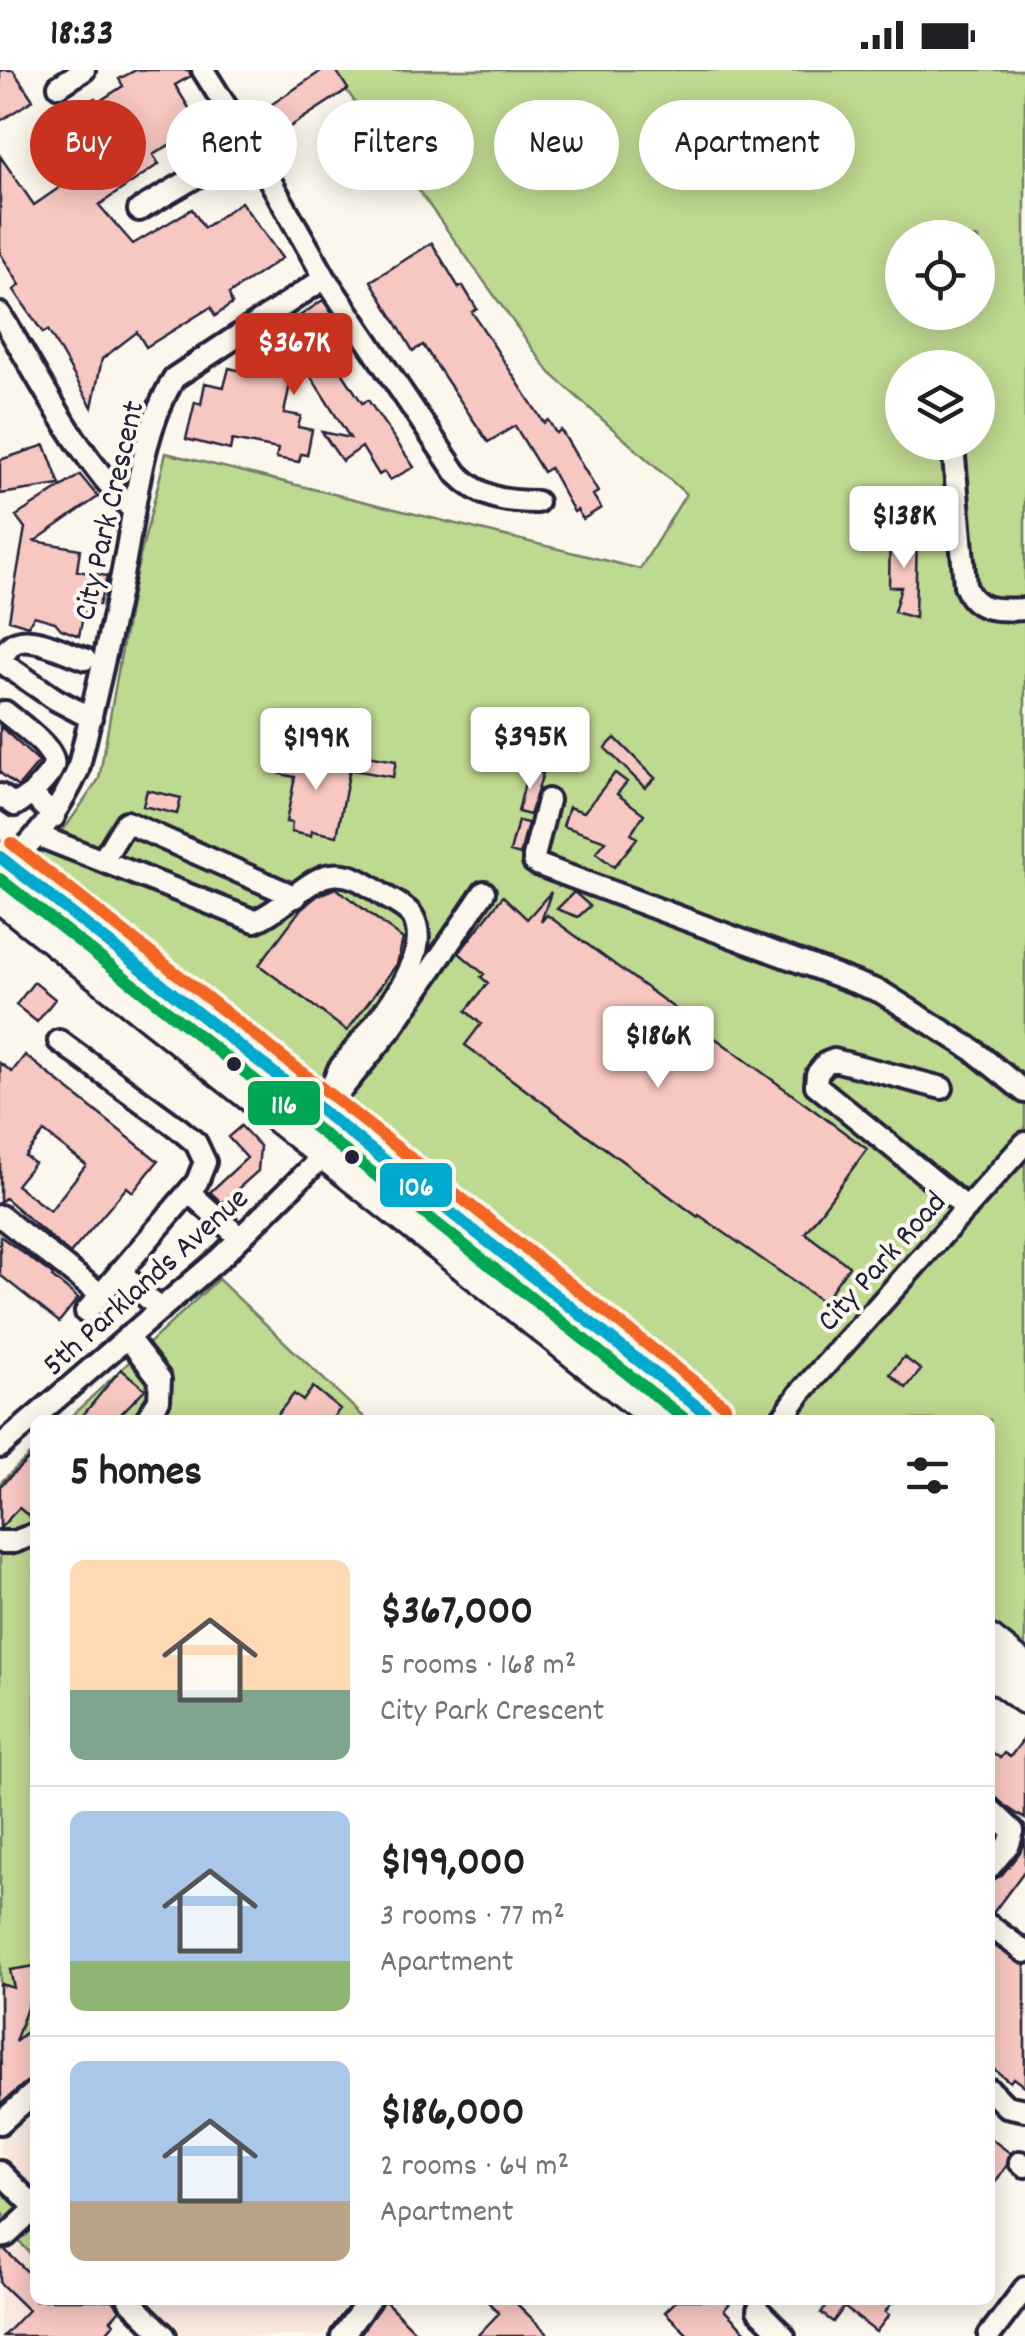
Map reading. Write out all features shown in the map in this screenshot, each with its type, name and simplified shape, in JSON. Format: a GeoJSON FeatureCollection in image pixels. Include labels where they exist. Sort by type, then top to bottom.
{"type":"FeatureCollection","features":[{"type":"Feature","properties":{"kind":"main road"},"geometry":{"type":"LineString","coordinates":[[4,861],[332,1102],[546,1290],[708,1415]]}},
{"type":"Feature","properties":{"kind":"main road"},"geometry":{"type":"LineString","coordinates":[[0,898],[325,1154],[641,1415]]}},
{"type":"Feature","properties":{"kind":"main road"},"geometry":{"type":"LineString","coordinates":[[995,1644],[1025,1668]]}},
{"type":"Feature","properties":{"kind":"main road"},"geometry":{"type":"LineString","coordinates":[[995,1678],[1025,1699]]}},
{"type":"Feature","properties":{"kind":"street"},"geometry":{"type":"LineString","coordinates":[[59,86],[84,70]]}},
{"type":"Feature","properties":{"kind":"street"},"geometry":{"type":"LineString","coordinates":[[203,70],[222,100]]}},
{"type":"Feature","properties":{"kind":"street"},"geometry":{"type":"LineString","coordinates":[[140,210],[174,190]]}},
{"type":"Feature","properties":{"kind":"street"},"geometry":{"type":"LineString","coordinates":[[275,190],[325,278],[457,474],[471,488],[496,499],[536,502]]}},
{"type":"Feature","properties":{"kind":"street","name":"City Park Crescent"},"geometry":{"type":"LineString","coordinates":[[4,861],[38,836],[54,817],[78,770],[126,552],[132,508],[159,403],[174,378],[325,278]]}},
{"type":"Feature","properties":{"kind":"street"},"geometry":{"type":"LineString","coordinates":[[0,314],[84,453],[107,485],[132,508]]}},
{"type":"Feature","properties":{"kind":"street"},"geometry":{"type":"LineString","coordinates":[[954,460],[969,597],[978,605],[995,610],[1025,608]]}},
{"type":"Feature","properties":{"kind":"street"},"geometry":{"type":"LineString","coordinates":[[85,660],[20,640],[12,644],[0,661],[54,699],[90,718]]}},
{"type":"Feature","properties":{"kind":"street"},"geometry":{"type":"LineString","coordinates":[[0,795],[15,805],[32,794],[53,769],[54,760],[50,751],[6,712]]}},
{"type":"Feature","properties":{"kind":"street"},"geometry":{"type":"LineString","coordinates":[[32,794],[54,817]]}},
{"type":"Feature","properties":{"kind":"street"},"geometry":{"type":"LineString","coordinates":[[548,800],[534,862],[881,992],[973,1050],[1025,1092]]}},
{"type":"Feature","properties":{"kind":"street"},"geometry":{"type":"LineString","coordinates":[[103,860],[126,822],[296,897]]}},
{"type":"Feature","properties":{"kind":"street"},"geometry":{"type":"LineString","coordinates":[[38,836],[255,921],[274,914],[321,878],[355,876],[412,914],[420,940],[415,965],[340,1069],[334,1081],[332,1102]]}},
{"type":"Feature","properties":{"kind":"street"},"geometry":{"type":"LineString","coordinates":[[332,1102],[391,1030],[484,892]]}},
{"type":"Feature","properties":{"kind":"street"},"geometry":{"type":"LineString","coordinates":[[59,1041],[196,1143],[205,1162],[197,1182],[86,1312]]}},
{"type":"Feature","properties":{"kind":"street"},"geometry":{"type":"LineString","coordinates":[[942,1088],[834,1060],[826,1063],[816,1081],[816,1085],[967,1208]]}},
{"type":"Feature","properties":{"kind":"street","name":"City Park Road"},"geometry":{"type":"LineString","coordinates":[[785,1415],[1025,1142]]}},
{"type":"Feature","properties":{"kind":"street","name":"5th Parklands Avenue"},"geometry":{"type":"LineString","coordinates":[[36,1415],[240,1238],[325,1154]]}},
{"type":"Feature","properties":{"kind":"street"},"geometry":{"type":"LineString","coordinates":[[188,1192],[240,1238]]}},
{"type":"Feature","properties":{"kind":"street"},"geometry":{"type":"LineString","coordinates":[[0,1216],[100,1294]]}},
{"type":"Feature","properties":{"kind":"street"},"geometry":{"type":"LineString","coordinates":[[120,1271],[160,1310]]}},
{"type":"Feature","properties":{"kind":"street"},"geometry":{"type":"LineString","coordinates":[[128,1337],[160,1379],[159,1400],[149,1415]]}},
{"type":"Feature","properties":{"kind":"street","name":"5th Parklands Avenue"},"geometry":{"type":"LineString","coordinates":[[0,1446],[30,1420]]}},
{"type":"Feature","properties":{"kind":"street"},"geometry":{"type":"LineString","coordinates":[[0,1542],[30,1536]]}},
{"type":"Feature","properties":{"kind":"street"},"geometry":{"type":"LineString","coordinates":[[995,1814],[1012,1832],[1009,1844],[995,1861]]}},
{"type":"Feature","properties":{"kind":"street"},"geometry":{"type":"LineString","coordinates":[[995,1930],[1025,1952]]}},
{"type":"Feature","properties":{"kind":"street"},"geometry":{"type":"LineString","coordinates":[[995,2095],[1006,2106],[1025,2110]]}},
{"type":"Feature","properties":{"kind":"street"},"geometry":{"type":"LineString","coordinates":[[0,2123],[30,2096]]}},
{"type":"Feature","properties":{"kind":"street"},"geometry":{"type":"LineString","coordinates":[[0,2172],[30,2203]]}},
{"type":"Feature","properties":{"kind":"street"},"geometry":{"type":"LineString","coordinates":[[0,2238],[30,2212]]}},
{"type":"Feature","properties":{"kind":"street"},"geometry":{"type":"LineString","coordinates":[[989,2336],[1025,2288]]}},
{"type":"Feature","properties":{"kind":"street"},"geometry":{"type":"LineString","coordinates":[[133,2305],[165,2336]]}},
{"type":"Feature","properties":{"kind":"street"},"geometry":{"type":"LineString","coordinates":[[342,2336],[365,2305]]}},
{"type":"Feature","properties":{"kind":"street"},"geometry":{"type":"LineString","coordinates":[[758,2310],[784,2336]]}},
{"type":"Feature","properties":{"kind":"shaded area"},"geometry":{"type":"Polygon","coordinates":[[[30,2076],[30,2182],[0,2152],[0,2103],[30,2076]]]}},
{"type":"Feature","properties":{"kind":"shaded area"},"geometry":{"type":"Polygon","coordinates":[[[30,2216],[30,2305],[38,2305],[53,2336],[0,2336],[0,2240],[30,2216]]]}},
{"type":"Feature","properties":{"kind":"shaded area"},"geometry":{"type":"Polygon","coordinates":[[[151,2305],[345,2305],[322,2336],[181,2336],[151,2305]]]}},
{"type":"Feature","properties":{"kind":"green space"},"geometry":{"type":"Polygon","coordinates":[[[332,70],[1025,70],[1025,1697],[995,1673],[995,1415],[670,1415],[3,894],[68,824],[99,779],[134,581],[166,453],[640,569],[686,494],[550,373],[418,190],[474,190],[474,100],[354,100],[332,70]]]}},
{"type":"Feature","properties":{"kind":"green space"},"geometry":{"type":"Polygon","coordinates":[[[218,1279],[362,1415],[72,1415],[218,1279]]]}},
{"type":"Feature","properties":{"kind":"green space"},"geometry":{"type":"Polygon","coordinates":[[[30,1455],[30,2060],[0,2090],[0,1483],[30,1455]]]}},
{"type":"Feature","properties":{"kind":"green space"},"geometry":{"type":"Polygon","coordinates":[[[0,2188],[30,2195],[30,2254],[13,2235],[0,2188]]]}},
{"type":"Feature","properties":{"kind":"building"},"geometry":{"type":"Polygon","coordinates":[[[0,70],[13,70],[33,100],[0,121],[0,70]]]}},
{"type":"Feature","properties":{"kind":"building"},"geometry":{"type":"Polygon","coordinates":[[[136,70],[189,70],[191,76],[175,85],[184,100],[166,100],[166,147],[153,155],[159,164],[146,173],[146,100],[101,100],[123,86],[119,79],[136,70]]]}},
{"type":"Feature","properties":{"kind":"building"},"geometry":{"type":"Polygon","coordinates":[[[323,70],[336,70],[348,89],[331,100],[317,100],[317,109],[297,122],[297,100],[278,100],[323,70]]]}},
{"type":"Feature","properties":{"kind":"building"},"geometry":{"type":"Polygon","coordinates":[[[0,156],[34,205],[56,190],[121,190],[99,205],[133,244],[192,209],[204,228],[241,202],[282,258],[229,294],[232,304],[215,316],[211,307],[146,347],[137,332],[102,359],[92,407],[48,330],[43,333],[14,290],[20,285],[0,253],[0,156]]]}},
{"type":"Feature","properties":{"kind":"building"},"geometry":{"type":"Polygon","coordinates":[[[432,243],[459,288],[463,286],[477,309],[472,312],[544,423],[548,420],[556,433],[561,430],[598,492],[593,495],[601,508],[583,519],[577,510],[574,512],[550,468],[543,472],[515,426],[488,442],[423,345],[413,351],[371,281],[432,243]]]}},
{"type":"Feature","properties":{"kind":"building"},"geometry":{"type":"Polygon","coordinates":[[[323,300],[352,343],[332,357],[362,403],[368,400],[414,467],[390,480],[384,472],[379,475],[362,447],[342,461],[322,432],[350,438],[308,372],[290,384],[284,413],[301,416],[298,427],[312,430],[307,455],[301,454],[299,462],[276,458],[278,449],[232,440],[230,450],[186,439],[195,402],[201,404],[205,383],[224,387],[229,368],[242,371],[246,353],[323,300]]]}},
{"type":"Feature","properties":{"kind":"building"},"geometry":{"type":"Polygon","coordinates":[[[45,445],[60,485],[0,494],[0,460],[45,445]]]}},
{"type":"Feature","properties":{"kind":"building"},"geometry":{"type":"Polygon","coordinates":[[[80,475],[98,497],[35,541],[80,549],[77,571],[107,576],[99,605],[86,602],[79,636],[61,629],[55,622],[34,616],[28,626],[9,620],[25,528],[16,516],[80,475]]]}},
{"type":"Feature","properties":{"kind":"building"},"geometry":{"type":"Polygon","coordinates":[[[890,532],[917,533],[915,618],[894,612],[901,587],[889,587],[890,532]]]}},
{"type":"Feature","properties":{"kind":"building"},"geometry":{"type":"Polygon","coordinates":[[[0,726],[39,762],[18,787],[0,773],[0,726]]]}},
{"type":"Feature","properties":{"kind":"building"},"geometry":{"type":"Polygon","coordinates":[[[615,738],[655,778],[645,788],[605,748],[615,738]]]}},
{"type":"Feature","properties":{"kind":"building"},"geometry":{"type":"Polygon","coordinates":[[[286,750],[351,763],[337,836],[291,832],[292,823],[286,822],[295,777],[281,774],[286,750]]]}},
{"type":"Feature","properties":{"kind":"building"},"geometry":{"type":"Polygon","coordinates":[[[355,754],[396,761],[393,777],[353,770],[355,754]]]}},
{"type":"Feature","properties":{"kind":"building"},"geometry":{"type":"Polygon","coordinates":[[[528,770],[543,773],[530,815],[518,812],[528,770]]]}},
{"type":"Feature","properties":{"kind":"building"},"geometry":{"type":"Polygon","coordinates":[[[615,773],[627,782],[617,794],[644,814],[631,834],[637,838],[614,867],[596,853],[606,841],[563,826],[569,807],[584,812],[615,773]]]}},
{"type":"Feature","properties":{"kind":"building"},"geometry":{"type":"Polygon","coordinates":[[[147,790],[181,798],[177,814],[143,806],[147,790]]]}},
{"type":"Feature","properties":{"kind":"building"},"geometry":{"type":"Polygon","coordinates":[[[518,821],[528,823],[520,855],[510,852],[518,821]]]}},
{"type":"Feature","properties":{"kind":"building"},"geometry":{"type":"Polygon","coordinates":[[[336,888],[403,939],[397,964],[347,1031],[259,965],[300,910],[317,896],[336,888]]]}},
{"type":"Feature","properties":{"kind":"building"},"geometry":{"type":"Polygon","coordinates":[[[551,892],[541,922],[547,915],[867,1149],[805,1233],[849,1266],[823,1302],[698,1217],[465,1045],[481,1024],[466,1011],[488,983],[481,977],[484,974],[459,953],[503,896],[527,919],[551,892]]]}},
{"type":"Feature","properties":{"kind":"building"},"geometry":{"type":"Polygon","coordinates":[[[574,892],[590,906],[578,917],[557,909],[574,892]]]}},
{"type":"Feature","properties":{"kind":"building"},"geometry":{"type":"Polygon","coordinates":[[[34,982],[55,999],[37,1022],[16,1005],[34,982]]]}},
{"type":"Feature","properties":{"kind":"building"},"geometry":{"type":"Polygon","coordinates":[[[25,1055],[158,1161],[133,1192],[127,1187],[70,1254],[5,1198],[0,1202],[0,1063],[12,1072],[25,1055]],[[44,1132],[25,1156],[34,1163],[16,1185],[50,1211],[86,1165],[44,1132]]]}},
{"type":"Feature","properties":{"kind":"building"},"geometry":{"type":"Polygon","coordinates":[[[241,1126],[260,1146],[258,1171],[222,1203],[210,1192],[247,1158],[228,1137],[241,1126]]]}},
{"type":"Feature","properties":{"kind":"building"},"geometry":{"type":"Polygon","coordinates":[[[0,1236],[78,1298],[59,1322],[0,1275],[0,1236]]]}},
{"type":"Feature","properties":{"kind":"building"},"geometry":{"type":"Polygon","coordinates":[[[904,1357],[921,1370],[906,1388],[890,1374],[904,1357]]]}},
{"type":"Feature","properties":{"kind":"building"},"geometry":{"type":"Polygon","coordinates":[[[121,1369],[145,1389],[120,1415],[83,1415],[121,1369]]]}},
{"type":"Feature","properties":{"kind":"building"},"geometry":{"type":"Polygon","coordinates":[[[313,1387],[340,1409],[335,1415],[277,1415],[294,1394],[303,1401],[313,1387]]]}},
{"type":"Feature","properties":{"kind":"building"},"geometry":{"type":"Polygon","coordinates":[[[30,1458],[30,1517],[19,1508],[0,1528],[0,1486],[30,1458]]]}},
{"type":"Feature","properties":{"kind":"building"},"geometry":{"type":"Polygon","coordinates":[[[1025,1737],[1025,1819],[995,1799],[995,1754],[1010,1757],[1025,1737]]]}},
{"type":"Feature","properties":{"kind":"building"},"geometry":{"type":"Polygon","coordinates":[[[1025,1839],[1025,1870],[995,1910],[995,1878],[1020,1852],[1025,1839]]]}},
{"type":"Feature","properties":{"kind":"building"},"geometry":{"type":"Polygon","coordinates":[[[995,1946],[1025,1966],[1025,2087],[1013,2078],[1010,2082],[995,2070],[995,1946]]]}},
{"type":"Feature","properties":{"kind":"building"},"geometry":{"type":"Polygon","coordinates":[[[30,1967],[30,1999],[15,2042],[30,2028],[30,2081],[1,2104],[0,1984],[14,1988],[10,1970],[30,1967]]]}},
{"type":"Feature","properties":{"kind":"building"},"geometry":{"type":"Polygon","coordinates":[[[995,2142],[1010,2153],[995,2183],[995,2142]]]}},
{"type":"Feature","properties":{"kind":"building"},"geometry":{"type":"Polygon","coordinates":[[[0,2250],[5,2250],[30,2274],[30,2305],[116,2305],[120,2310],[103,2336],[3,2336],[28,2310],[0,2283],[0,2250]]]}},
{"type":"Feature","properties":{"kind":"building"},"geometry":{"type":"Polygon","coordinates":[[[381,2305],[389,2305],[420,2336],[359,2336],[381,2305]]]}},
{"type":"Feature","properties":{"kind":"building"},"geometry":{"type":"Polygon","coordinates":[[[491,2305],[518,2305],[550,2336],[477,2336],[499,2313],[491,2305]]]}},
{"type":"Feature","properties":{"kind":"building"},"geometry":{"type":"Polygon","coordinates":[[[672,2305],[728,2305],[724,2310],[750,2336],[689,2336],[665,2312],[672,2305]]]}},
{"type":"Feature","properties":{"kind":"building"},"geometry":{"type":"Polygon","coordinates":[[[827,2305],[890,2305],[885,2312],[889,2315],[876,2332],[844,2307],[833,2322],[821,2313],[827,2305]]]}},
{"type":"Feature","properties":{"kind":"transit line"},"geometry":{"type":"LineString","coordinates":[[11,843],[725,1406]]}},
{"type":"Feature","properties":{"kind":"transit line","name":"106"},"geometry":{"type":"LineString","coordinates":[[0,857],[708,1415]]}},
{"type":"Feature","properties":{"kind":"transit line","name":"116"},"geometry":{"type":"LineString","coordinates":[[0,879],[680,1415]]}}]}
